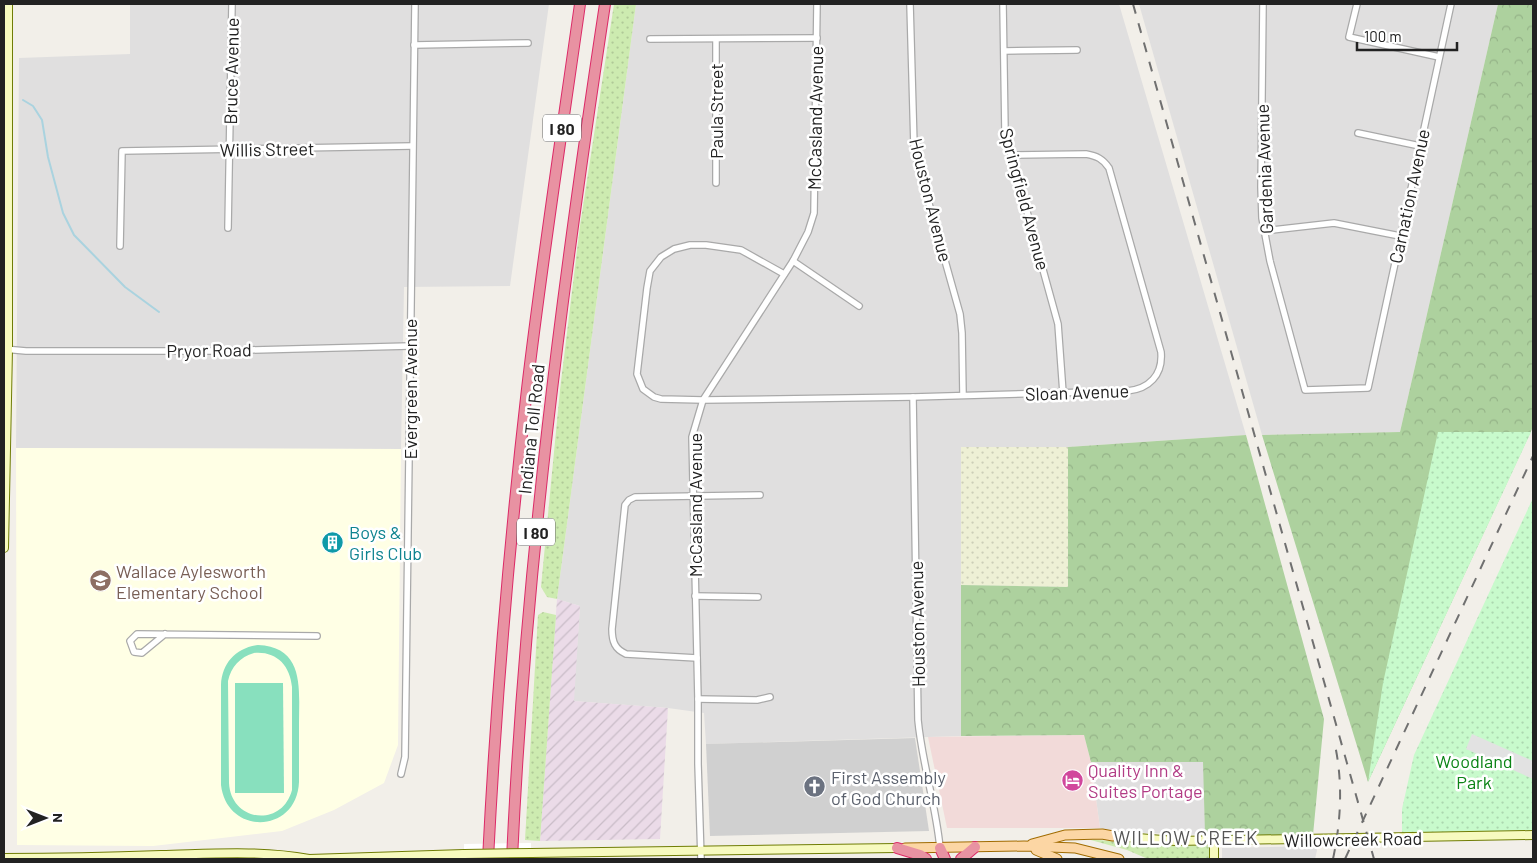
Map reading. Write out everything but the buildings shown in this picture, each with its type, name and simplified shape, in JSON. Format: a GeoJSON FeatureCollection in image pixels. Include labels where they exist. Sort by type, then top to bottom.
{"type":"FeatureCollection","features":[{"type":"Feature","properties":{"kind":"highway","name":"Indiana Toll Road"},"geometry":{"type":"LineString","coordinates":[[488,859],[505,603],[527,390],[544,253],[580,4]]}},
{"type":"Feature","properties":{"kind":"highway","name":"Indiana Toll Road"},"geometry":{"type":"LineString","coordinates":[[512,859],[529,605],[551,394],[567,267],[605,4]]}},
{"type":"Feature","properties":{"kind":"highway"},"geometry":{"type":"LineString","coordinates":[[961,859],[975,847]]}},
{"type":"Feature","properties":{"kind":"highway"},"geometry":{"type":"LineString","coordinates":[[897,848],[920,855],[926,859]]}},
{"type":"Feature","properties":{"kind":"highway"},"geometry":{"type":"LineString","coordinates":[[940,848],[940,859]]}},
{"type":"Feature","properties":{"kind":"highway"},"geometry":{"type":"LineString","coordinates":[[940,848],[945,859]]}},
{"type":"Feature","properties":{"kind":"main road"},"geometry":{"type":"LineString","coordinates":[[4,548],[8,4]]}},
{"type":"Feature","properties":{"kind":"main road"},"geometry":{"type":"LineString","coordinates":[[1024,846],[1065,834],[1102,834],[1113,836]]}},
{"type":"Feature","properties":{"kind":"main road","name":"Willowcreek Road"},"geometry":{"type":"LineString","coordinates":[[1113,836],[1156,841],[1214,841],[1533,835]]}},
{"type":"Feature","properties":{"kind":"main road"},"geometry":{"type":"LineString","coordinates":[[1214,841],[1214,859]]}},
{"type":"Feature","properties":{"kind":"main road"},"geometry":{"type":"LineString","coordinates":[[1024,846],[1044,852],[1057,859]]}},
{"type":"Feature","properties":{"kind":"main road"},"geometry":{"type":"LineString","coordinates":[[4,858],[230,853],[286,854],[308,859],[531,853],[701,855],[897,848],[1024,846],[1075,848],[1119,859]]}},
{"type":"Feature","properties":{"kind":"street","name":"Bruce Avenue"},"geometry":{"type":"LineString","coordinates":[[228,228],[232,4]]}},
{"type":"Feature","properties":{"kind":"street","name":"Evergreen Avenue"},"geometry":{"type":"LineString","coordinates":[[401,774],[405,757],[415,4]]}},
{"type":"Feature","properties":{"kind":"street","name":"McCasland Avenue"},"geometry":{"type":"LineString","coordinates":[[701,855],[692,437],[703,400],[793,261],[808,232],[814,213],[817,4]]}},
{"type":"Feature","properties":{"kind":"street","name":"Houston Avenue"},"geometry":{"type":"LineString","coordinates":[[910,4],[914,146],[960,314],[964,396]]}},
{"type":"Feature","properties":{"kind":"street","name":"Springfield Avenue"},"geometry":{"type":"LineString","coordinates":[[1003,4],[1005,132],[1058,324],[1063,393]]}},
{"type":"Feature","properties":{"kind":"street","name":"Gardenia Avenue"},"geometry":{"type":"LineString","coordinates":[[1263,4],[1261,187],[1264,231],[1270,261],[1305,390],[1368,388]]}},
{"type":"Feature","properties":{"kind":"street"},"geometry":{"type":"LineString","coordinates":[[1356,4],[1349,37],[1439,57]]}},
{"type":"Feature","properties":{"kind":"street","name":"Carnation Avenue"},"geometry":{"type":"LineString","coordinates":[[1368,388],[1451,4]]}},
{"type":"Feature","properties":{"kind":"street"},"geometry":{"type":"LineString","coordinates":[[650,39],[817,38]]}},
{"type":"Feature","properties":{"kind":"street","name":"Paula Street"},"geometry":{"type":"LineString","coordinates":[[716,39],[716,183]]}},
{"type":"Feature","properties":{"kind":"street"},"geometry":{"type":"LineString","coordinates":[[414,45],[528,43]]}},
{"type":"Feature","properties":{"kind":"street"},"geometry":{"type":"LineString","coordinates":[[1004,51],[1077,50]]}},
{"type":"Feature","properties":{"kind":"street"},"geometry":{"type":"LineString","coordinates":[[1358,133],[1420,146]]}},
{"type":"Feature","properties":{"kind":"street","name":"Willis Street"},"geometry":{"type":"LineString","coordinates":[[120,246],[122,151],[412,146]]}},
{"type":"Feature","properties":{"kind":"street","name":"Sloan Avenue"},"geometry":{"type":"LineString","coordinates":[[784,274],[741,250],[706,245],[690,245],[674,249],[661,257],[650,271],[637,368],[638,379],[643,389],[660,399],[703,400],[1063,393],[1137,390],[1148,385],[1160,369],[1161,352],[1109,168],[1103,160],[1086,154],[1011,155]]}},
{"type":"Feature","properties":{"kind":"street"},"geometry":{"type":"LineString","coordinates":[[1264,231],[1334,223],[1400,236]]}},
{"type":"Feature","properties":{"kind":"street"},"geometry":{"type":"LineString","coordinates":[[793,261],[859,306]]}},
{"type":"Feature","properties":{"kind":"street","name":"Pryor Road"},"geometry":{"type":"LineString","coordinates":[[6,349],[26,351],[210,351],[410,346]]}},
{"type":"Feature","properties":{"kind":"street","name":"Houston Avenue"},"geometry":{"type":"LineString","coordinates":[[913,397],[918,720],[920,745],[938,823],[940,848]]}},
{"type":"Feature","properties":{"kind":"street"},"geometry":{"type":"LineString","coordinates":[[697,658],[626,654],[613,644],[612,637],[625,504],[635,497],[760,495]]}},
{"type":"Feature","properties":{"kind":"street"},"geometry":{"type":"LineString","coordinates":[[695,596],[758,597]]}},
{"type":"Feature","properties":{"kind":"street"},"geometry":{"type":"LineString","coordinates":[[165,634],[142,653],[134,652],[130,641],[137,634],[165,634],[317,636]]}},
{"type":"Feature","properties":{"kind":"street"},"geometry":{"type":"LineString","coordinates":[[698,699],[757,700],[770,696]]}},
{"type":"Feature","properties":{"kind":"shaded area"},"geometry":{"type":"Polygon","coordinates":[[[130,4],[549,4],[510,286],[404,287],[401,449],[16,448],[19,58],[130,54],[130,4]]]}},
{"type":"Feature","properties":{"kind":"shaded area"},"geometry":{"type":"Polygon","coordinates":[[[636,4],[1119,4],[1246,435],[1068,447],[961,447],[961,736],[706,744],[704,713],[668,708],[573,701],[580,606],[557,599],[636,4]]]}},
{"type":"Feature","properties":{"kind":"shaded area"},"geometry":{"type":"Polygon","coordinates":[[[1139,4],[1498,4],[1400,432],[1262,435],[1139,4]]]}},
{"type":"Feature","properties":{"kind":"shaded area"},"geometry":{"type":"Polygon","coordinates":[[[961,447],[1068,447],[1068,587],[961,585],[961,447]]]}},
{"type":"Feature","properties":{"kind":"shaded area"},"geometry":{"type":"Polygon","coordinates":[[[16,448],[401,449],[398,745],[384,783],[334,810],[282,831],[153,846],[17,845],[16,448]]]}},
{"type":"Feature","properties":{"kind":"shaded area"},"geometry":{"type":"Polygon","coordinates":[[[557,599],[580,606],[574,701],[668,708],[660,839],[540,841],[557,599]]]}},
{"type":"Feature","properties":{"kind":"shaded area"},"geometry":{"type":"Polygon","coordinates":[[[1472,734],[1533,761],[1533,779],[1466,749],[1472,734]]]}},
{"type":"Feature","properties":{"kind":"shaded area"},"geometry":{"type":"Polygon","coordinates":[[[1084,735],[1091,762],[1100,828],[947,828],[928,737],[1084,735]]]}},
{"type":"Feature","properties":{"kind":"shaded area","name":"First Assembly of God Church"},"geometry":{"type":"Polygon","coordinates":[[[915,738],[929,831],[710,836],[706,744],[915,738]]]}},
{"type":"Feature","properties":{"kind":"shaded area"},"geometry":{"type":"Polygon","coordinates":[[[1091,762],[1204,762],[1205,835],[1125,832],[1100,828],[1091,762]]]}},
{"type":"Feature","properties":{"kind":"shaded area"},"geometry":{"type":"Polygon","coordinates":[[[1318,846],[1315,859],[1222,859],[1222,848],[1318,846]]]}},
{"type":"Feature","properties":{"kind":"green space"},"geometry":{"type":"Polygon","coordinates":[[[614,4],[636,4],[557,599],[547,597],[541,587],[560,390],[580,226],[614,4]]]}},
{"type":"Feature","properties":{"kind":"green space"},"geometry":{"type":"Polygon","coordinates":[[[1498,4],[1533,4],[1533,427],[1368,782],[1262,435],[1400,432],[1498,4]]]}},
{"type":"Feature","properties":{"kind":"green space","name":"Woodland Park"},"geometry":{"type":"Polygon","coordinates":[[[1438,432],[1531,432],[1368,782],[1383,683],[1438,432]]]}},
{"type":"Feature","properties":{"kind":"green space"},"geometry":{"type":"Polygon","coordinates":[[[1246,435],[1324,719],[1313,835],[1205,835],[1203,762],[1091,762],[1084,735],[961,736],[961,585],[1068,587],[1068,447],[1246,435]]]}},
{"type":"Feature","properties":{"kind":"green space","name":"Woodland Park"},"geometry":{"type":"Polygon","coordinates":[[[1533,498],[1533,830],[1402,833],[1402,809],[1414,755],[1533,498]]]}},
{"type":"Feature","properties":{"kind":"green space"},"geometry":{"type":"Polygon","coordinates":[[[543,612],[556,615],[540,841],[525,840],[538,615],[543,612]]]}},
{"type":"Feature","properties":{"kind":"green space"},"geometry":{"type":"Polygon","coordinates":[[[258,645],[273,648],[284,653],[292,662],[296,672],[299,697],[299,782],[295,799],[287,812],[275,819],[262,822],[248,820],[235,813],[226,802],[221,785],[222,677],[227,663],[237,653],[258,645]],[[254,653],[240,660],[229,676],[229,783],[232,796],[238,806],[247,812],[268,815],[278,810],[287,802],[292,790],[292,687],[291,679],[285,666],[275,657],[254,653]]]}},
{"type":"Feature","properties":{"kind":"green space"},"geometry":{"type":"Polygon","coordinates":[[[235,683],[283,683],[284,793],[235,793],[235,683]]]}},
{"type":"Feature","properties":{"kind":"green space"},"geometry":{"type":"Polygon","coordinates":[[[1087,839],[1166,846],[1209,845],[1210,859],[1148,859],[1127,850],[1087,839]]]}},
{"type":"Feature","properties":{"kind":"pier"},"geometry":{"type":"Polygon","coordinates":[[[531,843],[531,859],[464,859],[464,844],[531,843]]]}},
{"type":"Feature","properties":{"kind":"waterway"},"geometry":{"type":"LineString","coordinates":[[23,100],[33,106],[42,120],[48,157],[63,213],[74,235],[125,287],[159,312]]}},
{"type":"Feature","properties":{"kind":"railway"},"geometry":{"type":"LineString","coordinates":[[1133,4],[1374,859]]}},
{"type":"Feature","properties":{"kind":"railway"},"geometry":{"type":"LineString","coordinates":[[1345,859],[1533,456]]}},
{"type":"Feature","properties":{"kind":"railway"},"geometry":{"type":"LineString","coordinates":[[1333,859],[1340,802],[1338,759],[1335,745]]}},
{"type":"Feature","properties":{"kind":"place","name":"Boys & Girls Club"},"geometry":{"type":"Point","coordinates":[333,542]}},
{"type":"Feature","properties":{"kind":"place","name":"Wallace Aylesworth Elementary School"},"geometry":{"type":"Point","coordinates":[100,581]}},
{"type":"Feature","properties":{"kind":"place","name":"Quality Inn & Suites Portage"},"geometry":{"type":"Point","coordinates":[1072,780]}},
{"type":"Feature","properties":{"kind":"place","name":"First Assembly of God Church"},"geometry":{"type":"Point","coordinates":[815,787]}},
{"type":"Feature","properties":{"kind":"district","name":"WILLOW CREEK"},"geometry":{"type":"Point","coordinates":[1186,837]}}]}
